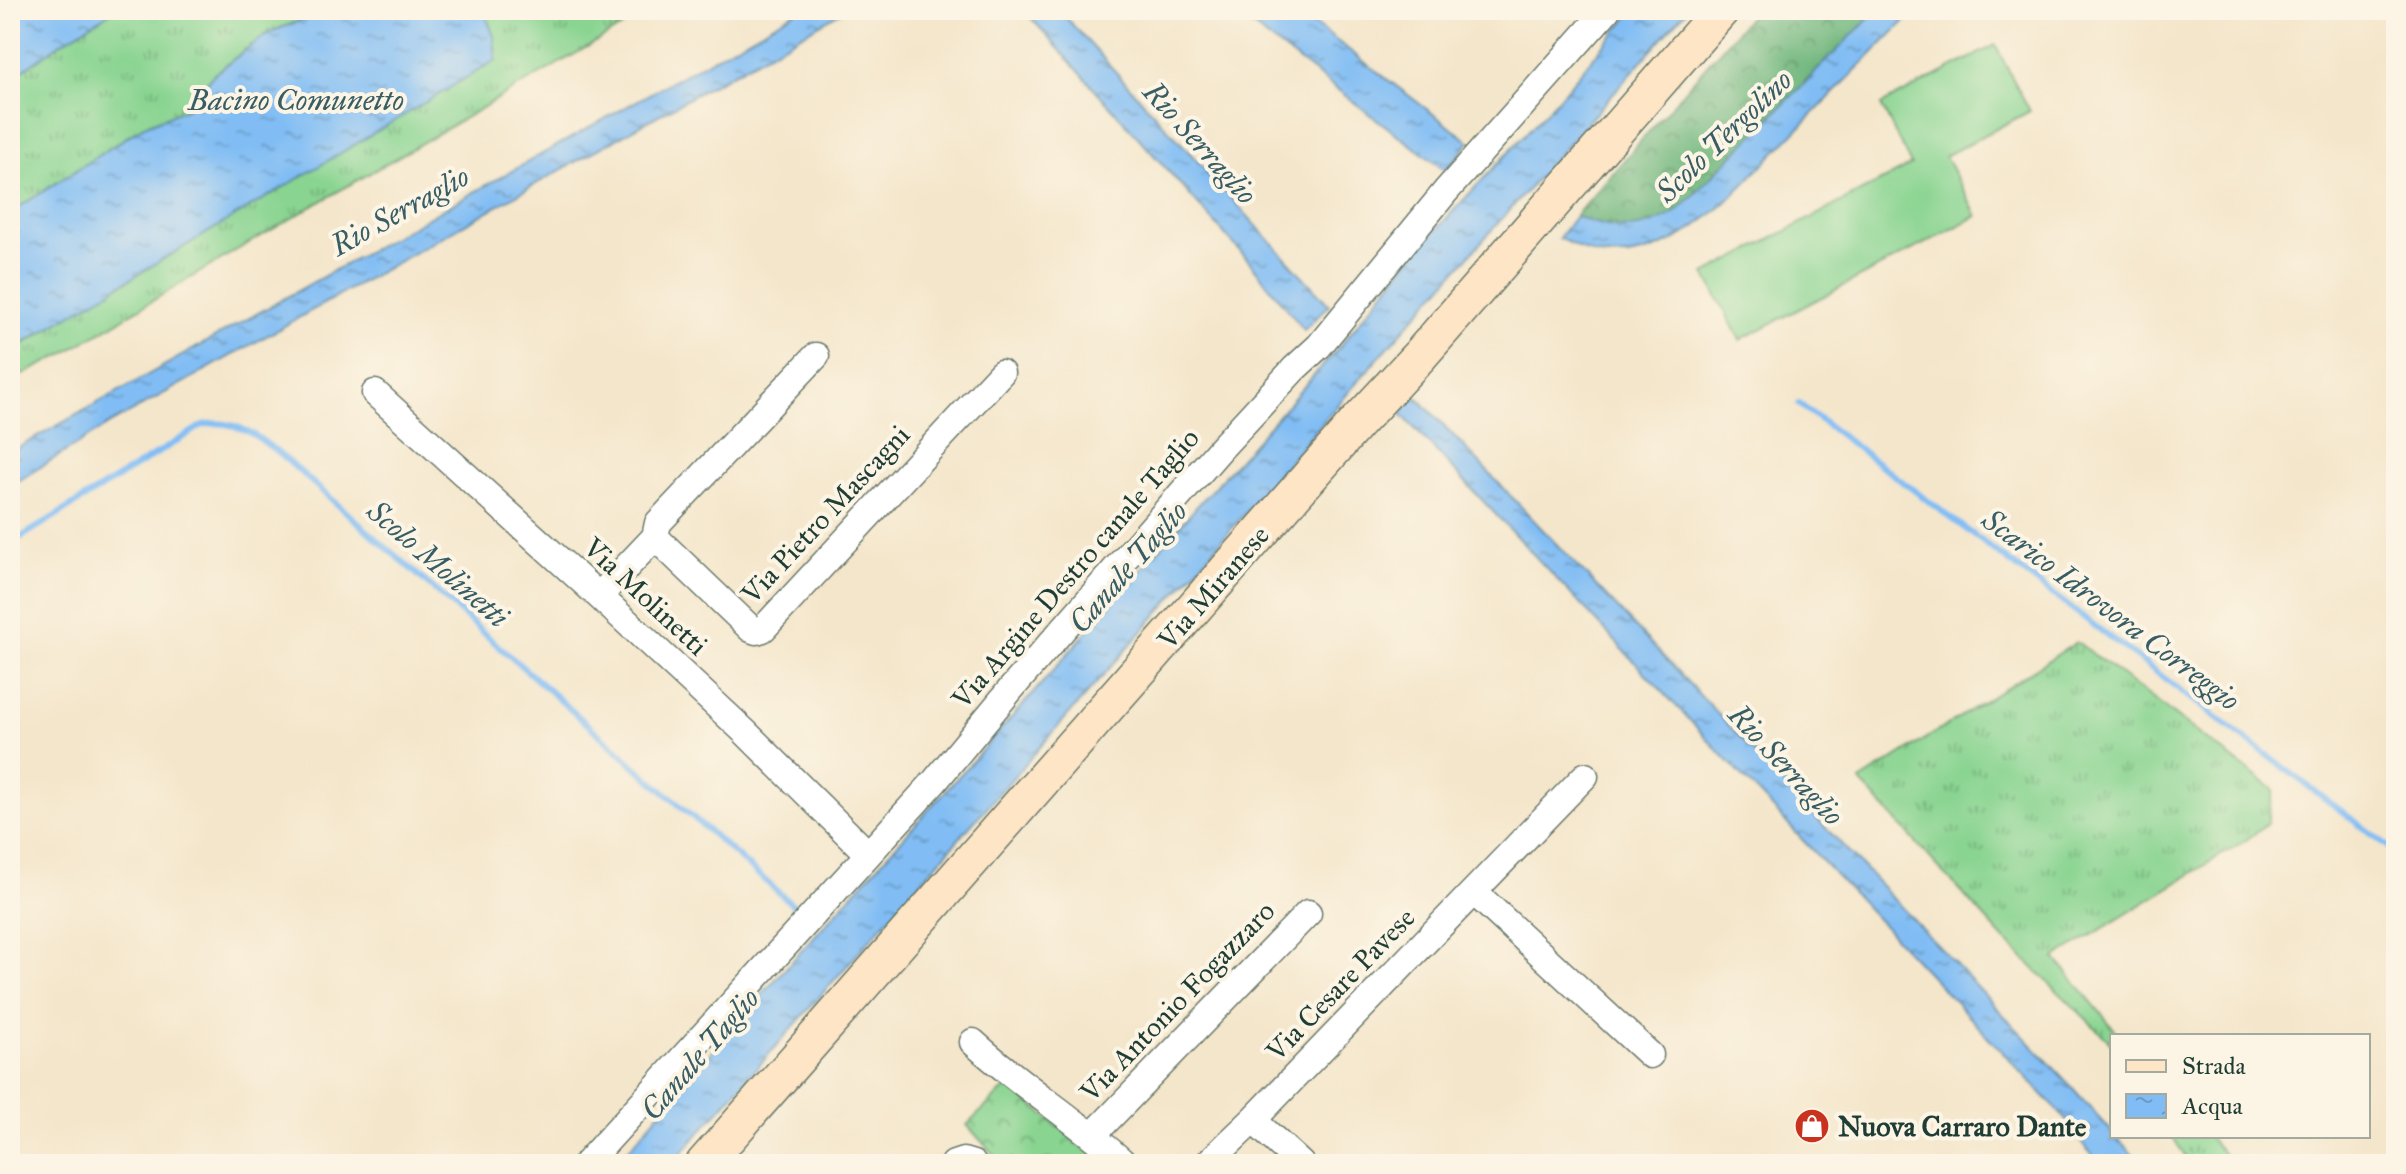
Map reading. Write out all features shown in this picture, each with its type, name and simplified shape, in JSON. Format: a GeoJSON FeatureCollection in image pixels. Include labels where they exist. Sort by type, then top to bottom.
{"type":"FeatureCollection","features":[{"type":"Feature","properties":{"kind":"main road","name":"Via Miranese"},"geometry":{"type":"LineString","coordinates":[[704,1164],[1721,10]]}},
{"type":"Feature","properties":{"kind":"street","name":"Via Argine Destro canale Taglio"},"geometry":{"type":"LineString","coordinates":[[586,1164],[935,781],[1020,678],[1221,448],[1328,336],[1417,224],[1607,10]]}},
{"type":"Feature","properties":{"kind":"street"},"geometry":{"type":"LineString","coordinates":[[599,596],[655,537],[658,523],[816,356]]}},
{"type":"Feature","properties":{"kind":"street","name":"Via Pietro Mascagni"},"geometry":{"type":"LineString","coordinates":[[655,537],[751,629],[763,629],[1001,373]]}},
{"type":"Feature","properties":{"kind":"street","name":"Via Molinetti"},"geometry":{"type":"LineString","coordinates":[[375,393],[744,731],[868,854]]}},
{"type":"Feature","properties":{"kind":"street","name":"Via Cesare Pavese"},"geometry":{"type":"LineString","coordinates":[[1207,1164],[1585,776]]}},
{"type":"Feature","properties":{"kind":"street"},"geometry":{"type":"LineString","coordinates":[[1474,892],[1650,1055]]}},
{"type":"Feature","properties":{"kind":"street","name":"Via Antonio Fogazzaro"},"geometry":{"type":"LineString","coordinates":[[1093,1135],[1308,913]]}},
{"type":"Feature","properties":{"kind":"street","name":"Via Antonio Fogazzaro"},"geometry":{"type":"LineString","coordinates":[[973,1042],[1093,1135],[1125,1164]]}},
{"type":"Feature","properties":{"kind":"street"},"geometry":{"type":"LineString","coordinates":[[1253,1120],[1301,1164]]}},
{"type":"Feature","properties":{"kind":"street"},"geometry":{"type":"LineString","coordinates":[[954,1164],[963,1161],[973,1164]]}},
{"type":"Feature","properties":{"kind":"green space"},"geometry":{"type":"Polygon","coordinates":[[[114,10],[328,10],[268,33],[213,75],[188,108],[144,126],[10,213],[10,79],[114,10]]]}},
{"type":"Feature","properties":{"kind":"green space"},"geometry":{"type":"Polygon","coordinates":[[[484,10],[651,10],[62,355],[10,381],[10,351],[33,339],[494,37],[484,10]]]}},
{"type":"Feature","properties":{"kind":"green space"},"geometry":{"type":"Polygon","coordinates":[[[1755,10],[1877,10],[1679,210],[1653,223],[1628,228],[1603,225],[1575,216],[1755,10]]]}},
{"type":"Feature","properties":{"kind":"green space"},"geometry":{"type":"Polygon","coordinates":[[[1995,45],[2030,111],[1945,156],[1977,216],[1740,340],[1705,274],[1911,165],[1881,105],[1995,45]]]}},
{"type":"Feature","properties":{"kind":"green space"},"geometry":{"type":"Polygon","coordinates":[[[2077,642],[2274,790],[2267,823],[2249,838],[2055,958],[2118,1034],[2110,1034],[2110,1042],[2004,939],[1860,781],[2077,642]]]}},
{"type":"Feature","properties":{"kind":"green space"},"geometry":{"type":"Polygon","coordinates":[[[1008,1085],[1104,1164],[1002,1164],[967,1125],[1008,1085]]]}},
{"type":"Feature","properties":{"kind":"green space"},"geometry":{"type":"Polygon","coordinates":[[[2173,1138],[2210,1138],[2233,1164],[2190,1164],[2173,1138]]]}},
{"type":"Feature","properties":{"kind":"water"},"geometry":{"type":"Polygon","coordinates":[[[10,10],[114,10],[10,79],[10,10]]]}},
{"type":"Feature","properties":{"kind":"water","name":"Bacino Comunetto"},"geometry":{"type":"Polygon","coordinates":[[[328,10],[484,10],[494,37],[496,60],[10,351],[10,213],[144,126],[188,108],[213,75],[268,33],[328,10]]]}},
{"type":"Feature","properties":{"kind":"water"},"geometry":{"type":"Polygon","coordinates":[[[799,10],[845,10],[110,424],[10,486],[10,453],[21,446],[799,10]]]}},
{"type":"Feature","properties":{"kind":"water"},"geometry":{"type":"Polygon","coordinates":[[[1024,10],[1059,10],[1329,305],[1304,330],[1248,260],[1024,10]]]}},
{"type":"Feature","properties":{"kind":"water"},"geometry":{"type":"Polygon","coordinates":[[[1231,10],[1296,10],[1470,142],[1446,171],[1231,10]]]}},
{"type":"Feature","properties":{"kind":"water"},"geometry":{"type":"Polygon","coordinates":[[[1634,10],[1687,10],[672,1164],[616,1164],[738,1021],[1336,351],[1417,250],[1557,100],[1634,10]]]}},
{"type":"Feature","properties":{"kind":"water"},"geometry":{"type":"Polygon","coordinates":[[[1877,10],[1916,10],[1724,204],[1697,225],[1667,244],[1617,257],[1589,252],[1559,238],[1575,216],[1603,225],[1628,228],[1653,223],[1679,210],[1877,10]]]}},
{"type":"Feature","properties":{"kind":"water"},"geometry":{"type":"Polygon","coordinates":[[[1414,394],[2070,1085],[2110,1130],[2110,1138],[2118,1138],[2141,1164],[2101,1164],[2076,1137],[2076,1130],[1401,414],[1414,394]]]}},
{"type":"Feature","properties":{"kind":"waterway","name":"Scarico Idrovora Correggio"},"geometry":{"type":"LineString","coordinates":[[1799,404],[2396,852]]}},
{"type":"Feature","properties":{"kind":"waterway","name":"Scolo Molinetti"},"geometry":{"type":"LineString","coordinates":[[10,544],[203,425],[227,424],[249,432],[288,461],[802,913]]}},
{"type":"Feature","properties":{"kind":"place","name":"Nuova Carraro Dante"},"geometry":{"type":"Point","coordinates":[1812,1126]}},
{"type":"Feature","properties":{"kind":"water label","name":"Scolo Tergolino"},"geometry":{"type":"Point","coordinates":[1724,136]}},
{"type":"Feature","properties":{"kind":"water label","name":"Rio Serraglio"},"geometry":{"type":"Point","coordinates":[1200,143]}},
{"type":"Feature","properties":{"kind":"water label","name":"Rio Serraglio"},"geometry":{"type":"Point","coordinates":[400,211]}},
{"type":"Feature","properties":{"kind":"water label","name":"Canale Taglio"},"geometry":{"type":"Point","coordinates":[1128,567]}},
{"type":"Feature","properties":{"kind":"water label","name":"Rio Serraglio"},"geometry":{"type":"Point","coordinates":[1786,765]}},
{"type":"Feature","properties":{"kind":"water label","name":"Canale Taglio"},"geometry":{"type":"Point","coordinates":[700,1054]}}]}
